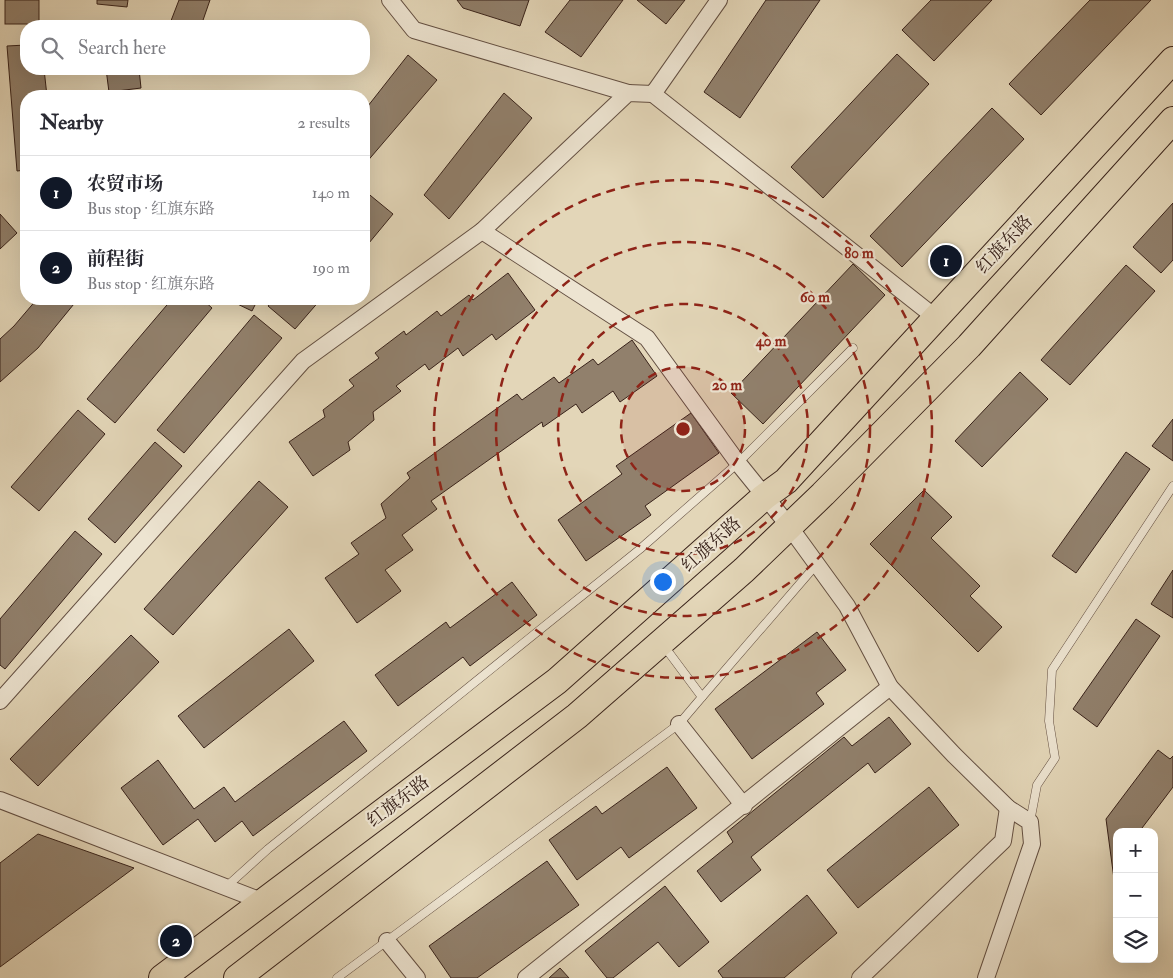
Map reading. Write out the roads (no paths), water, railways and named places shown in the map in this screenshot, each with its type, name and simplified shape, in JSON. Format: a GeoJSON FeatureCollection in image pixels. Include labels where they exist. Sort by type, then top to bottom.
{"type":"FeatureCollection","features":[{"type":"Feature","properties":{"kind":"main road","name":"红旗东路"},"geometry":{"type":"LineString","coordinates":[[162,978],[558,681],[764,497],[786,481],[1173,60]]}},
{"type":"Feature","properties":{"kind":"main road"},"geometry":{"type":"LineString","coordinates":[[237,978],[577,716],[744,570],[970,346],[1173,120]]}},
{"type":"Feature","properties":{"kind":"street"},"geometry":{"type":"LineString","coordinates":[[390,0],[414,30],[628,93],[653,94],[936,318]]}},
{"type":"Feature","properties":{"kind":"street"},"geometry":{"type":"LineString","coordinates":[[653,94],[719,0]]}},
{"type":"Feature","properties":{"kind":"street"},"geometry":{"type":"LineString","coordinates":[[0,701],[303,361],[482,231],[628,93]]}},
{"type":"Feature","properties":{"kind":"street"},"geometry":{"type":"LineString","coordinates":[[482,231],[647,338],[738,464],[789,526],[847,606],[890,687],[954,755],[1008,808],[1030,822],[1032,844],[986,978]]}},
{"type":"Feature","properties":{"kind":"street"},"geometry":{"type":"LineString","coordinates":[[526,978],[744,806],[890,687]]}},
{"type":"Feature","properties":{"kind":"street"},"geometry":{"type":"LineString","coordinates":[[679,724],[744,806]]}},
{"type":"Feature","properties":{"kind":"street"},"geometry":{"type":"LineString","coordinates":[[0,800],[264,902]]}},
{"type":"Feature","properties":{"kind":"street"},"geometry":{"type":"LineString","coordinates":[[860,978],[1003,841],[1008,808]]}},
{"type":"Feature","properties":{"kind":"street"},"geometry":{"type":"LineString","coordinates":[[387,941],[417,978]]}},
{"type":"Feature","properties":{"kind":"lane"},"geometry":{"type":"LineString","coordinates":[[226,887],[268,849],[640,549],[738,464],[853,348]]}},
{"type":"Feature","properties":{"kind":"lane"},"geometry":{"type":"LineString","coordinates":[[1030,822],[1037,785],[1055,758],[1049,721],[1052,670],[1173,486]]}},
{"type":"Feature","properties":{"kind":"lane"},"geometry":{"type":"LineString","coordinates":[[337,978],[679,724],[816,565]]}},
{"type":"Feature","properties":{"kind":"lane"},"geometry":{"type":"LineString","coordinates":[[662,643],[702,697]]}},
{"type":"Feature","properties":{"kind":"place","name":"农贸市场"},"geometry":{"type":"Point","coordinates":[946,261]}},
{"type":"Feature","properties":{"kind":"place","name":"前程街"},"geometry":{"type":"Point","coordinates":[176,941]}}]}
